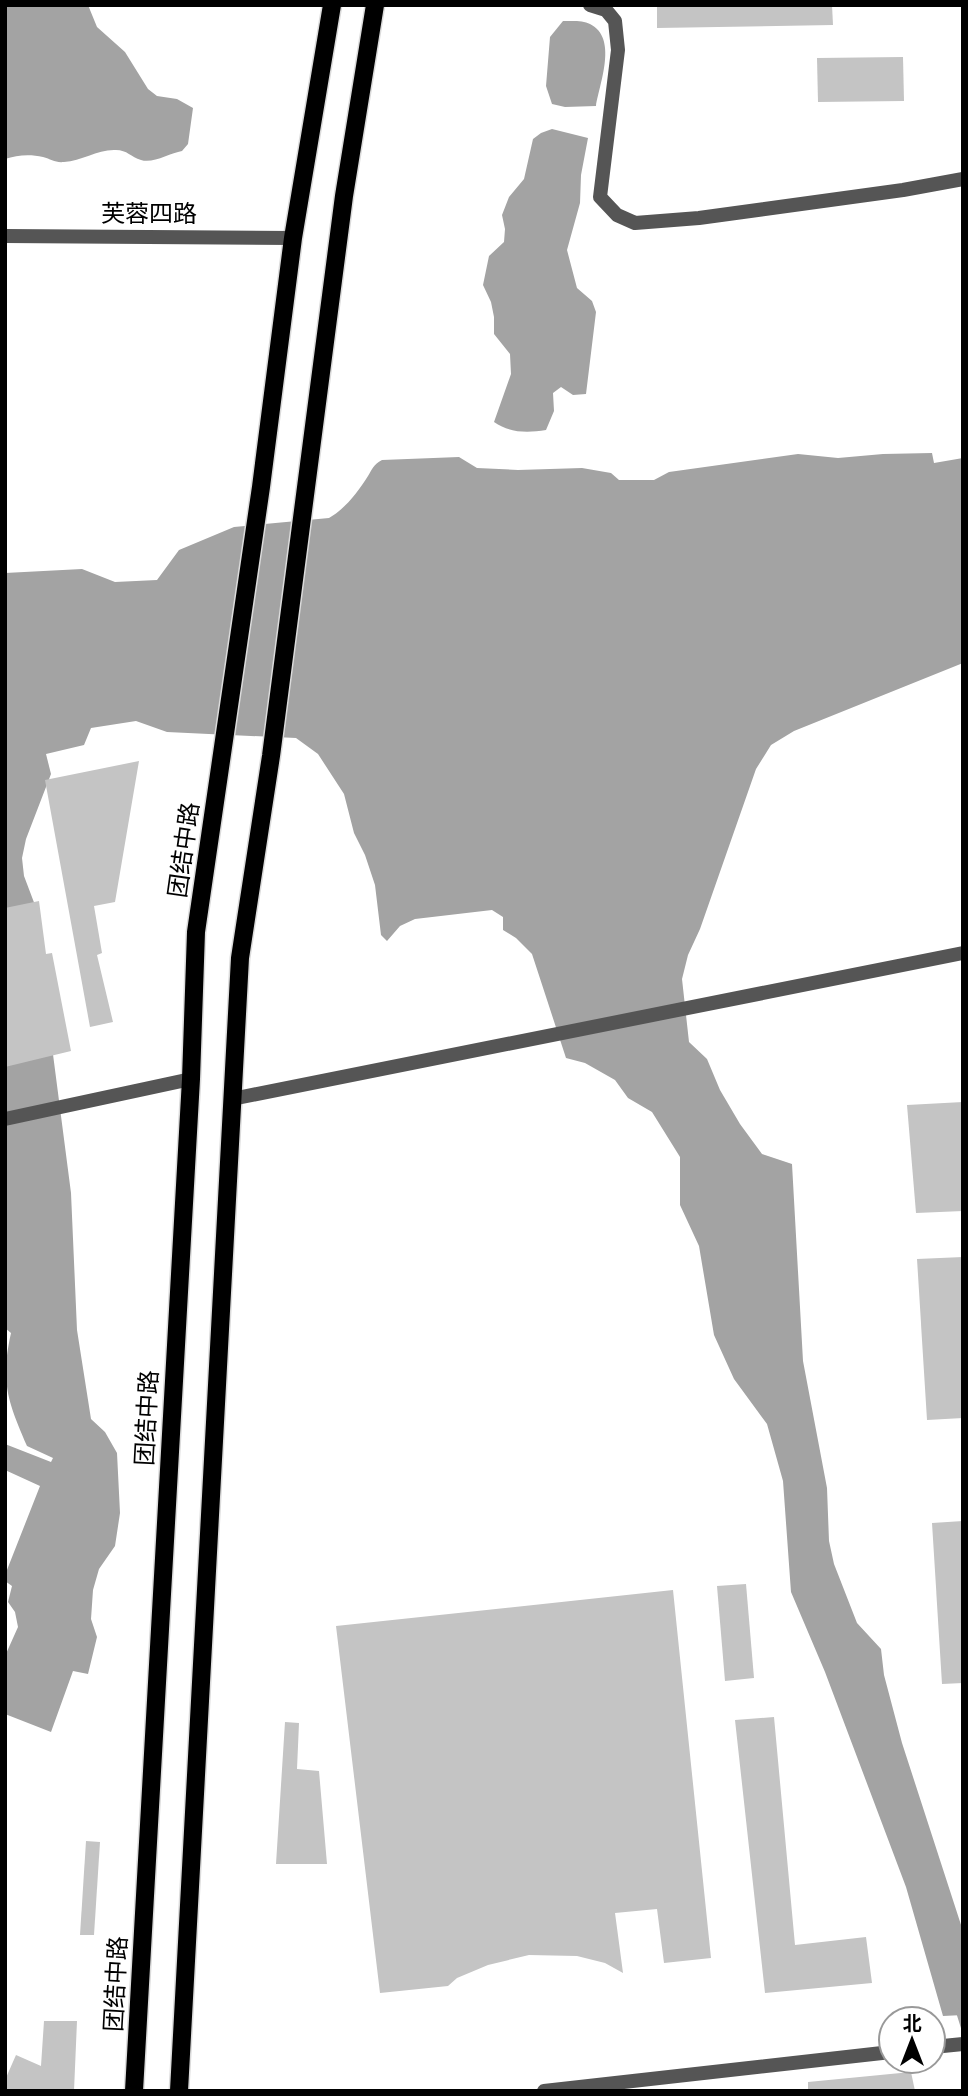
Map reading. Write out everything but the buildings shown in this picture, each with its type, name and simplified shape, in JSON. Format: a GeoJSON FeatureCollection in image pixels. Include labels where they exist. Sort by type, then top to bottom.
{"type":"FeatureCollection","features":[{"type":"Feature","properties":{"kind":"main road","name":"团结中路"},"geometry":{"type":"LineString","coordinates":[[134,2091],[191,1079],[196,932],[261,487],[293,238],[332,5]]}},
{"type":"Feature","properties":{"kind":"main road"},"geometry":{"type":"LineString","coordinates":[[179,2091],[240,958],[271,756],[344,196],[375,5]]}},
{"type":"Feature","properties":{"kind":"street"},"geometry":{"type":"LineString","coordinates":[[590,5],[606,10],[615,21],[618,50],[600,197],[617,215],[635,223],[699,218],[903,190],[963,179]]}},
{"type":"Feature","properties":{"kind":"street","name":"芙蓉四路"},"geometry":{"type":"LineString","coordinates":[[5,236],[293,238]]}},
{"type":"Feature","properties":{"kind":"street"},"geometry":{"type":"LineString","coordinates":[[232,1099],[963,953]]}},
{"type":"Feature","properties":{"kind":"street"},"geometry":{"type":"LineString","coordinates":[[5,1119],[191,1079]]}},
{"type":"Feature","properties":{"kind":"street"},"geometry":{"type":"LineString","coordinates":[[544,2091],[877,2054]]}},
{"type":"Feature","properties":{"kind":"shaded area"},"geometry":{"type":"Polygon","coordinates":[[[5,5],[88,5],[97,27],[125,52],[148,89],[157,96],[177,99],[193,108],[188,144],[182,151],[151,161],[116,150],[64,162],[33,155],[5,159],[5,5]]]}},
{"type":"Feature","properties":{"kind":"shaded area"},"geometry":{"type":"Polygon","coordinates":[[[563,21],[590,24],[603,39],[605,61],[596,106],[565,107],[552,104],[546,86],[550,37],[563,21]]]}},
{"type":"Feature","properties":{"kind":"shaded area"},"geometry":{"type":"Polygon","coordinates":[[[552,129],[588,138],[581,175],[580,203],[567,250],[577,288],[592,301],[596,312],[586,394],[573,395],[561,387],[553,393],[554,411],[546,430],[519,431],[494,422],[511,374],[510,354],[494,334],[491,302],[483,285],[489,256],[504,242],[502,215],[509,197],[524,179],[533,139],[552,129]]]}},
{"type":"Feature","properties":{"kind":"shaded area"},"geometry":{"type":"Polygon","coordinates":[[[932,453],[934,463],[963,458],[963,663],[794,731],[771,745],[756,769],[700,929],[688,955],[682,979],[689,1042],[707,1059],[720,1090],[762,1154],[792,1164],[803,1361],[827,1488],[829,1541],[834,1564],[857,1623],[881,1649],[884,1675],[902,1743],[963,1931],[963,2015],[947,2016],[947,2005],[940,2005],[906,1887],[825,1672],[791,1592],[783,1481],[767,1424],[734,1379],[714,1335],[699,1246],[680,1205],[680,1157],[652,1112],[628,1098],[615,1080],[585,1063],[566,1058],[532,954],[516,938],[503,930],[503,917],[492,910],[415,919],[400,926],[387,941],[381,935],[375,885],[354,833],[344,794],[318,754],[296,738],[167,732],[136,721],[91,728],[84,745],[46,754],[51,774],[26,839],[22,858],[24,876],[38,913],[71,1193],[77,1330],[91,1419],[105,1432],[117,1453],[120,1513],[115,1546],[99,1569],[93,1590],[91,1619],[97,1637],[88,1674],[73,1671],[51,1732],[5,1714],[5,1656],[18,1627],[15,1612],[8,1602],[12,1586],[5,1581],[5,1575],[40,1486],[5,1470],[5,1444],[51,1462],[53,1458],[27,1446],[15,1417],[6,1379],[11,1333],[5,1328],[5,573],[82,569],[115,582],[157,580],[179,550],[234,527],[329,518],[351,500],[377,463],[382,460],[459,457],[477,468],[582,468],[611,473],[619,480],[654,480],[669,472],[798,454],[838,458],[932,453]]]}},
{"type":"Feature","properties":{"kind":"waterway"},"geometry":{"type":"LineString","coordinates":[[958,2011],[963,2027]]}}]}
